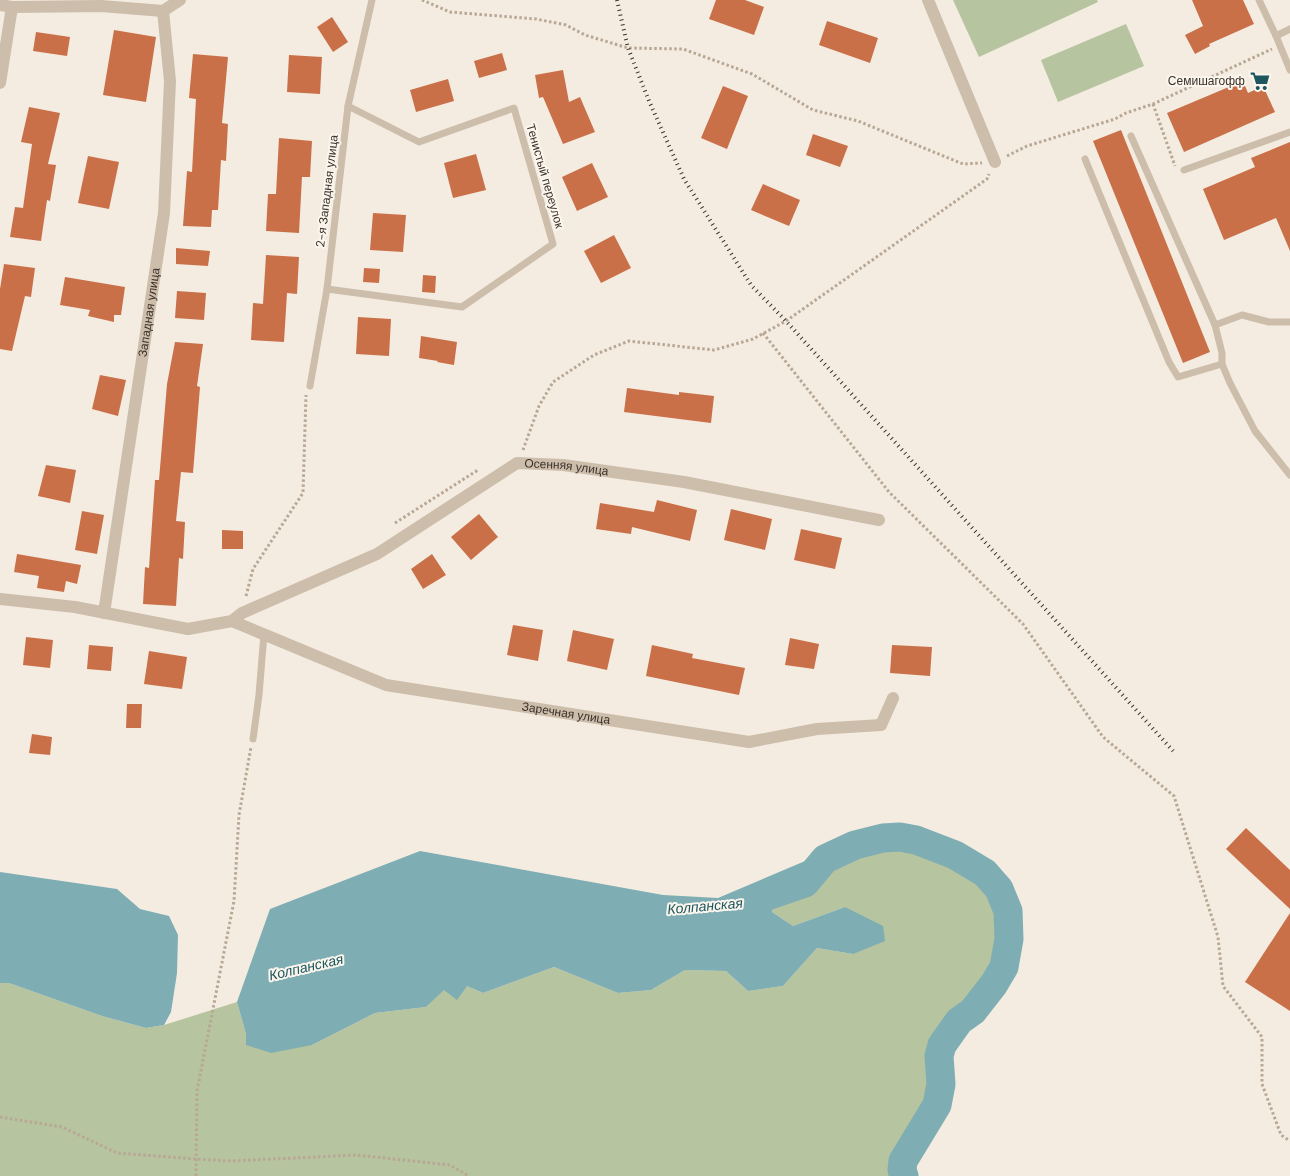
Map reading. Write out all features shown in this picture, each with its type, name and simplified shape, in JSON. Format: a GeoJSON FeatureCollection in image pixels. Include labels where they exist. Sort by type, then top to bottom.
{"type":"FeatureCollection","features":[{"type":"Feature","properties":{"kind":"street"},"geometry":{"type":"LineString","coordinates":[[0,83],[6,6],[54,3],[164,11],[180,0]]}},
{"type":"Feature","properties":{"kind":"street"},"geometry":{"type":"LineString","coordinates":[[928,0],[995,162]]}},
{"type":"Feature","properties":{"kind":"street","name":"Западная улица"},"geometry":{"type":"LineString","coordinates":[[104,613],[164,213],[170,81],[164,11]]}},
{"type":"Feature","properties":{"kind":"street","name":"Осенняя улица"},"geometry":{"type":"LineString","coordinates":[[237,617],[378,554],[517,463],[563,464],[684,482],[879,520]]}},
{"type":"Feature","properties":{"kind":"street"},"geometry":{"type":"LineString","coordinates":[[0,599],[75,607],[188,629],[237,617]]}},
{"type":"Feature","properties":{"kind":"street","name":"Заречная улица"},"geometry":{"type":"LineString","coordinates":[[237,617],[264,634],[386,685],[749,742],[817,729],[881,725],[893,698]]}},
{"type":"Feature","properties":{"kind":"lane","name":"2-я Западная улица"},"geometry":{"type":"LineString","coordinates":[[310,386],[327,289],[348,106],[372,0]]}},
{"type":"Feature","properties":{"kind":"lane"},"geometry":{"type":"LineString","coordinates":[[1259,0],[1290,70]]}},
{"type":"Feature","properties":{"kind":"lane"},"geometry":{"type":"LineString","coordinates":[[1276,36],[1290,29]]}},
{"type":"Feature","properties":{"kind":"lane","name":"Тенистый переулок"},"geometry":{"type":"LineString","coordinates":[[327,289],[462,307],[553,244],[514,108],[419,142],[348,106]]}},
{"type":"Feature","properties":{"kind":"lane"},"geometry":{"type":"LineString","coordinates":[[1184,170],[1290,132]]}},
{"type":"Feature","properties":{"kind":"lane"},"geometry":{"type":"LineString","coordinates":[[1131,136],[1215,325],[1222,353],[1222,364],[1255,431],[1290,475]]}},
{"type":"Feature","properties":{"kind":"lane"},"geometry":{"type":"LineString","coordinates":[[1085,159],[1169,362],[1178,377],[1222,364]]}},
{"type":"Feature","properties":{"kind":"lane"},"geometry":{"type":"LineString","coordinates":[[1215,325],[1242,315],[1269,322],[1290,322]]}},
{"type":"Feature","properties":{"kind":"lane"},"geometry":{"type":"LineString","coordinates":[[253,739],[264,634]]}},
{"type":"Feature","properties":{"kind":"path"},"geometry":{"type":"LineString","coordinates":[[422,0],[450,12],[536,19],[566,25],[585,35],[628,48],[683,49],[752,74],[812,110],[858,121],[963,164],[995,162],[1027,146],[1115,119],[1126,113],[1153,104],[1279,45]]}},
{"type":"Feature","properties":{"kind":"path"},"geometry":{"type":"LineString","coordinates":[[1153,104],[1176,168],[1184,170]]}},
{"type":"Feature","properties":{"kind":"path"},"geometry":{"type":"LineString","coordinates":[[517,463],[539,406],[553,382],[594,355],[629,341],[714,350],[753,339],[786,321],[987,179],[995,162]]}},
{"type":"Feature","properties":{"kind":"path"},"geometry":{"type":"LineString","coordinates":[[764,333],[889,492],[1023,624],[1103,738],[1174,796],[1218,937],[1223,986],[1262,1037],[1262,1084],[1281,1135],[1290,1141]]}},
{"type":"Feature","properties":{"kind":"path"},"geometry":{"type":"LineString","coordinates":[[237,617],[253,569],[303,493],[307,390],[310,386]]}},
{"type":"Feature","properties":{"kind":"path"},"geometry":{"type":"LineString","coordinates":[[393,525],[482,467]]}},
{"type":"Feature","properties":{"kind":"path"},"geometry":{"type":"LineString","coordinates":[[196,1176],[197,1091],[234,901],[239,815],[253,739]]}},
{"type":"Feature","properties":{"kind":"path"},"geometry":{"type":"LineString","coordinates":[[0,1117],[62,1127],[117,1152],[231,1161],[356,1155],[450,1165],[469,1176]]}},
{"type":"Feature","properties":{"kind":"green space"},"geometry":{"type":"Polygon","coordinates":[[[953,0],[1097,0],[1098,2],[979,57],[953,0]]]}},
{"type":"Feature","properties":{"kind":"green space"},"geometry":{"type":"Polygon","coordinates":[[[1126,24],[1144,66],[1058,102],[1041,60],[1126,24]]]}},
{"type":"Feature","properties":{"kind":"green space"},"geometry":{"type":"Polygon","coordinates":[[[900,837],[955,855],[985,873],[999,889],[1008,911],[1009,939],[1004,967],[994,984],[973,1011],[959,1021],[942,1045],[939,1056],[941,1084],[937,1105],[903,1161],[902,1170],[904,1176],[0,1176],[0,983],[9,983],[102,1016],[146,1028],[164,1025],[237,1002],[246,1034],[246,1045],[312,1045],[375,1013],[426,1007],[444,989],[467,986],[483,993],[554,967],[618,993],[651,990],[685,970],[726,971],[748,991],[783,986],[817,948],[853,954],[845,907],[793,926],[772,912],[774,902],[812,869],[842,849],[880,839],[900,837]]]}},
{"type":"Feature","properties":{"kind":"water"},"geometry":{"type":"Polygon","coordinates":[[[420,851],[663,895],[718,898],[817,856],[825,859],[774,902],[772,912],[793,926],[845,907],[883,926],[885,941],[853,954],[817,948],[783,986],[748,991],[726,971],[685,970],[651,990],[618,993],[554,967],[483,993],[467,986],[457,1000],[444,990],[426,1007],[375,1013],[312,1045],[271,1053],[246,1045],[246,1034],[237,1002],[270,909],[420,851]]]}},
{"type":"Feature","properties":{"kind":"water"},"geometry":{"type":"Polygon","coordinates":[[[0,872],[117,889],[140,909],[169,916],[178,935],[177,973],[171,1012],[164,1025],[146,1028],[102,1016],[9,983],[0,983],[0,872]]]}},
{"type":"Feature","properties":{"kind":"building"},"geometry":{"type":"Polygon","coordinates":[[[716,0],[745,0],[764,7],[754,35],[709,19],[716,0]]]}},
{"type":"Feature","properties":{"kind":"building"},"geometry":{"type":"Polygon","coordinates":[[[1192,0],[1243,0],[1254,24],[1209,44],[1210,46],[1195,54],[1185,35],[1203,26],[1192,0]]]}},
{"type":"Feature","properties":{"kind":"building"},"geometry":{"type":"Polygon","coordinates":[[[332,17],[348,42],[333,52],[317,27],[332,17]]]}},
{"type":"Feature","properties":{"kind":"building"},"geometry":{"type":"Polygon","coordinates":[[[827,21],[878,38],[870,63],[819,45],[827,21]]]}},
{"type":"Feature","properties":{"kind":"building"},"geometry":{"type":"Polygon","coordinates":[[[114,30],[156,37],[146,102],[103,95],[114,30]]]}},
{"type":"Feature","properties":{"kind":"building"},"geometry":{"type":"Polygon","coordinates":[[[36,32],[70,37],[67,56],[33,51],[36,32]]]}},
{"type":"Feature","properties":{"kind":"building"},"geometry":{"type":"Polygon","coordinates":[[[502,53],[507,70],[479,78],[474,61],[502,53]]]}},
{"type":"Feature","properties":{"kind":"building"},"geometry":{"type":"Polygon","coordinates":[[[193,54],[228,57],[222,123],[228,124],[226,161],[221,160],[218,210],[212,210],[211,227],[183,226],[187,171],[192,172],[196,99],[189,98],[193,54]]]}},
{"type":"Feature","properties":{"kind":"building"},"geometry":{"type":"Polygon","coordinates":[[[289,55],[322,57],[320,94],[287,92],[289,55]]]}},
{"type":"Feature","properties":{"kind":"building"},"geometry":{"type":"Polygon","coordinates":[[[563,70],[569,102],[580,97],[595,132],[563,144],[543,97],[539,98],[535,75],[563,70]]]}},
{"type":"Feature","properties":{"kind":"building"},"geometry":{"type":"Polygon","coordinates":[[[448,79],[454,101],[416,112],[410,90],[448,79]]]}},
{"type":"Feature","properties":{"kind":"building"},"geometry":{"type":"Polygon","coordinates":[[[1243,81],[1248,93],[1263,86],[1275,112],[1184,152],[1167,113],[1243,81]]]}},
{"type":"Feature","properties":{"kind":"building"},"geometry":{"type":"Polygon","coordinates":[[[723,86],[748,96],[727,149],[701,138],[723,86]]]}},
{"type":"Feature","properties":{"kind":"building"},"geometry":{"type":"Polygon","coordinates":[[[29,107],[60,113],[48,164],[56,165],[50,201],[47,200],[41,241],[10,237],[15,207],[23,208],[32,144],[21,142],[29,107]]]}},
{"type":"Feature","properties":{"kind":"building"},"geometry":{"type":"Polygon","coordinates":[[[1121,130],[1210,352],[1183,363],[1093,141],[1121,130]]]}},
{"type":"Feature","properties":{"kind":"building"},"geometry":{"type":"Polygon","coordinates":[[[813,134],[848,146],[840,167],[806,155],[813,134]]]}},
{"type":"Feature","properties":{"kind":"building"},"geometry":{"type":"Polygon","coordinates":[[[279,138],[312,141],[310,177],[302,177],[299,233],[266,231],[268,194],[276,194],[279,138]]]}},
{"type":"Feature","properties":{"kind":"building"},"geometry":{"type":"Polygon","coordinates":[[[1290,142],[1290,251],[1276,218],[1224,240],[1203,189],[1255,167],[1251,158],[1290,142]]]}},
{"type":"Feature","properties":{"kind":"building"},"geometry":{"type":"Polygon","coordinates":[[[476,154],[486,190],[453,198],[444,163],[476,154]]]}},
{"type":"Feature","properties":{"kind":"building"},"geometry":{"type":"Polygon","coordinates":[[[88,156],[119,162],[109,209],[78,203],[88,156]]]}},
{"type":"Feature","properties":{"kind":"building"},"geometry":{"type":"Polygon","coordinates":[[[592,163],[608,197],[577,211],[562,177],[592,163]]]}},
{"type":"Feature","properties":{"kind":"building"},"geometry":{"type":"Polygon","coordinates":[[[763,184],[800,200],[789,226],[751,210],[763,184]]]}},
{"type":"Feature","properties":{"kind":"building"},"geometry":{"type":"Polygon","coordinates":[[[373,213],[406,215],[403,252],[370,250],[373,213]]]}},
{"type":"Feature","properties":{"kind":"building"},"geometry":{"type":"Polygon","coordinates":[[[614,235],[631,268],[601,283],[584,251],[614,235]]]}},
{"type":"Feature","properties":{"kind":"building"},"geometry":{"type":"Polygon","coordinates":[[[176,248],[210,251],[208,266],[176,264],[176,248]]]}},
{"type":"Feature","properties":{"kind":"building"},"geometry":{"type":"Polygon","coordinates":[[[266,255],[299,257],[297,294],[287,293],[284,342],[251,340],[253,303],[263,304],[266,255]]]}},
{"type":"Feature","properties":{"kind":"building"},"geometry":{"type":"Polygon","coordinates":[[[4,264],[35,268],[31,297],[25,296],[12,351],[0,349],[0,289],[4,264]]]}},
{"type":"Feature","properties":{"kind":"building"},"geometry":{"type":"Polygon","coordinates":[[[364,268],[380,269],[379,283],[363,282],[364,268]]]}},
{"type":"Feature","properties":{"kind":"building"},"geometry":{"type":"Polygon","coordinates":[[[423,275],[436,276],[435,293],[422,292],[423,275]]]}},
{"type":"Feature","properties":{"kind":"building"},"geometry":{"type":"Polygon","coordinates":[[[65,277],[125,287],[121,315],[114,315],[114,322],[88,316],[90,310],[60,305],[65,277]]]}},
{"type":"Feature","properties":{"kind":"building"},"geometry":{"type":"Polygon","coordinates":[[[177,291],[206,293],[204,320],[175,318],[177,291]]]}},
{"type":"Feature","properties":{"kind":"building"},"geometry":{"type":"Polygon","coordinates":[[[358,317],[391,319],[389,356],[356,354],[358,317]]]}},
{"type":"Feature","properties":{"kind":"building"},"geometry":{"type":"Polygon","coordinates":[[[421,336],[457,342],[454,365],[419,358],[421,336]]]}},
{"type":"Feature","properties":{"kind":"building"},"geometry":{"type":"Polygon","coordinates":[[[175,342],[203,344],[197,386],[200,387],[193,473],[181,472],[176,521],[185,522],[183,559],[179,558],[176,606],[143,604],[145,567],[149,568],[155,480],[159,480],[167,384],[175,342]]]}},
{"type":"Feature","properties":{"kind":"building"},"geometry":{"type":"Polygon","coordinates":[[[100,375],[126,380],[118,416],[92,409],[100,375]]]}},
{"type":"Feature","properties":{"kind":"building"},"geometry":{"type":"Polygon","coordinates":[[[627,388],[679,395],[679,392],[714,396],[711,423],[624,412],[627,388]]]}},
{"type":"Feature","properties":{"kind":"building"},"geometry":{"type":"Polygon","coordinates":[[[46,465],[76,470],[70,503],[38,496],[46,465]]]}},
{"type":"Feature","properties":{"kind":"building"},"geometry":{"type":"Polygon","coordinates":[[[657,500],[697,510],[690,541],[632,527],[631,534],[596,529],[600,503],[654,512],[657,500]]]}},
{"type":"Feature","properties":{"kind":"building"},"geometry":{"type":"Polygon","coordinates":[[[731,509],[772,519],[765,550],[724,540],[731,509]]]}},
{"type":"Feature","properties":{"kind":"building"},"geometry":{"type":"Polygon","coordinates":[[[82,511],[104,515],[97,554],[75,550],[82,511]]]}},
{"type":"Feature","properties":{"kind":"building"},"geometry":{"type":"Polygon","coordinates":[[[479,514],[498,537],[471,560],[451,537],[479,514]]]}},
{"type":"Feature","properties":{"kind":"building"},"geometry":{"type":"Polygon","coordinates":[[[801,529],[842,538],[835,569],[794,560],[801,529]]]}},
{"type":"Feature","properties":{"kind":"building"},"geometry":{"type":"Polygon","coordinates":[[[222,530],[243,531],[243,549],[222,549],[222,530]]]}},
{"type":"Feature","properties":{"kind":"building"},"geometry":{"type":"Polygon","coordinates":[[[17,554],[81,565],[77,584],[66,581],[64,592],[37,588],[39,576],[14,572],[17,554]]]}},
{"type":"Feature","properties":{"kind":"building"},"geometry":{"type":"Polygon","coordinates":[[[432,554],[446,575],[423,589],[411,569],[432,554]]]}},
{"type":"Feature","properties":{"kind":"building"},"geometry":{"type":"Polygon","coordinates":[[[513,625],[543,630],[538,661],[507,655],[513,625]]]}},
{"type":"Feature","properties":{"kind":"building"},"geometry":{"type":"Polygon","coordinates":[[[573,630],[614,639],[607,670],[567,661],[573,630]]]}},
{"type":"Feature","properties":{"kind":"building"},"geometry":{"type":"Polygon","coordinates":[[[26,637],[53,640],[50,668],[23,665],[26,637]]]}},
{"type":"Feature","properties":{"kind":"building"},"geometry":{"type":"Polygon","coordinates":[[[790,638],[819,644],[814,669],[785,665],[790,638]]]}},
{"type":"Feature","properties":{"kind":"building"},"geometry":{"type":"Polygon","coordinates":[[[89,645],[113,647],[111,671],[87,669],[89,645]]]}},
{"type":"Feature","properties":{"kind":"building"},"geometry":{"type":"Polygon","coordinates":[[[652,645],[693,654],[692,658],[745,668],[739,695],[646,676],[652,645]]]}},
{"type":"Feature","properties":{"kind":"building"},"geometry":{"type":"Polygon","coordinates":[[[892,645],[932,647],[930,676],[890,673],[892,645]]]}},
{"type":"Feature","properties":{"kind":"building"},"geometry":{"type":"Polygon","coordinates":[[[149,651],[187,657],[182,689],[144,684],[149,651]]]}},
{"type":"Feature","properties":{"kind":"building"},"geometry":{"type":"Polygon","coordinates":[[[127,704],[142,704],[141,728],[126,728],[127,704]]]}},
{"type":"Feature","properties":{"kind":"building"},"geometry":{"type":"Polygon","coordinates":[[[32,734],[52,737],[50,755],[29,753],[32,734]]]}},
{"type":"Feature","properties":{"kind":"building"},"geometry":{"type":"Polygon","coordinates":[[[1246,828],[1290,870],[1290,909],[1226,849],[1246,828]]]}},
{"type":"Feature","properties":{"kind":"building"},"geometry":{"type":"Polygon","coordinates":[[[1290,913],[1290,1011],[1245,982],[1290,913]]]}},
{"type":"Feature","properties":{"kind":"waterway","name":"Колпанская"},"geometry":{"type":"LineString","coordinates":[[755,900],[805,883],[825,859],[855,845],[883,838],[900,837],[916,840],[955,855],[985,873],[999,889],[1008,911],[1009,939],[1004,967],[994,984],[973,1011],[959,1021],[942,1045],[939,1056],[941,1084],[937,1105],[903,1161],[902,1170],[904,1176]]}},
{"type":"Feature","properties":{"kind":"railway"},"geometry":{"type":"LineString","coordinates":[[617,0],[628,48],[649,101],[684,179],[751,285],[786,321],[1173,751]]}},
{"type":"Feature","properties":{"kind":"place","name":"Семишагофф"},"geometry":{"type":"Point","coordinates":[1260,81]}}]}
